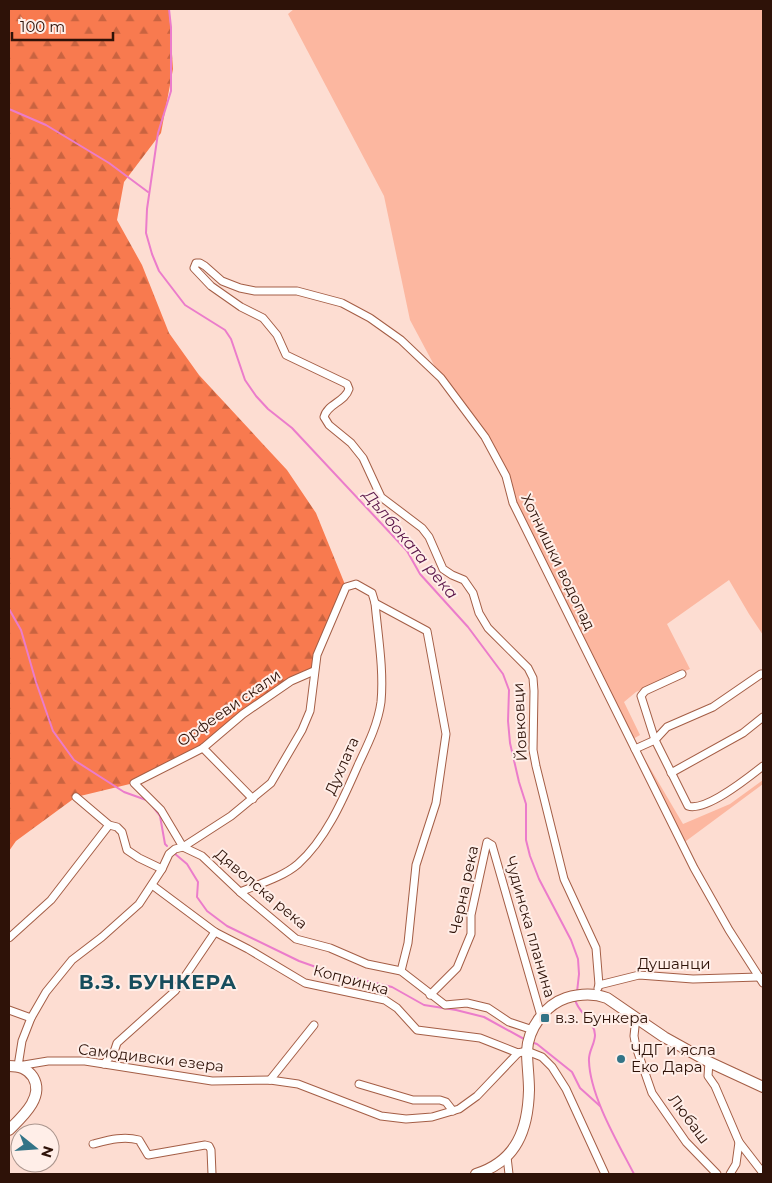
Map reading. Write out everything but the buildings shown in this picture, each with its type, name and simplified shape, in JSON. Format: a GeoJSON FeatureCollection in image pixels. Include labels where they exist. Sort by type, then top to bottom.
{"type":"FeatureCollection","features":[{"type":"Feature","properties":{"kind":"street","name":"Хотнишки водопад"},"geometry":{"type":"LineString","coordinates":[[196,263],[205,266],[222,281],[240,288],[255,291],[298,291],[342,303],[370,318],[401,340],[441,378],[485,437],[506,476],[513,503],[694,868],[729,930],[761,980]]}},
{"type":"Feature","properties":{"kind":"street","name":"Йовковци"},"geometry":{"type":"LineString","coordinates":[[196,263],[194,268],[211,286],[241,308],[263,318],[277,335],[286,355],[347,384],[349,389],[347,395],[326,411],[324,417],[328,425],[351,443],[363,458],[382,497],[422,528],[429,536],[443,569],[464,580],[473,593],[479,613],[488,628],[528,668],[533,678],[533,750],[536,766],[564,879],[596,948],[598,989]]}},
{"type":"Feature","properties":{"kind":"street"},"geometry":{"type":"LineString","coordinates":[[9,1130],[26,1112],[35,1095],[36,1088],[31,1075],[26,1070],[13,1066],[31,1018],[46,992],[72,960],[102,937],[139,904],[162,869],[169,854],[231,816],[271,783],[302,730],[310,711],[317,655],[346,587],[356,584],[372,593],[376,603],[427,631],[446,734],[436,803],[416,865],[408,942],[401,971]]}},
{"type":"Feature","properties":{"kind":"street","name":"Духлата"},"geometry":{"type":"LineString","coordinates":[[240,892],[283,874],[298,864],[320,838],[341,804],[374,728],[380,705],[382,688],[376,603]]}},
{"type":"Feature","properties":{"kind":"street","name":"Орфееви скали"},"geometry":{"type":"LineString","coordinates":[[183,847],[161,810],[134,784],[203,748],[243,714],[291,681],[314,670]]}},
{"type":"Feature","properties":{"kind":"street"},"geometry":{"type":"LineString","coordinates":[[682,674],[645,691],[641,696],[655,740],[685,803],[691,807],[724,795],[763,766]]}},
{"type":"Feature","properties":{"kind":"street"},"geometry":{"type":"LineString","coordinates":[[635,749],[655,740],[667,727],[713,707],[761,674]]}},
{"type":"Feature","properties":{"kind":"street"},"geometry":{"type":"LineString","coordinates":[[671,773],[743,733],[763,717]]}},
{"type":"Feature","properties":{"kind":"street"},"geometry":{"type":"LineString","coordinates":[[203,748],[253,798]]}},
{"type":"Feature","properties":{"kind":"street"},"geometry":{"type":"LineString","coordinates":[[76,796],[110,825],[117,827],[122,832],[127,850],[138,858],[162,869]]}},
{"type":"Feature","properties":{"kind":"street"},"geometry":{"type":"LineString","coordinates":[[9,938],[51,900],[110,825]]}},
{"type":"Feature","properties":{"kind":"street","name":"Черна река"},"geometry":{"type":"LineString","coordinates":[[430,995],[457,968],[471,934],[471,915],[485,846],[487,842],[492,844]]}},
{"type":"Feature","properties":{"kind":"street","name":"Чудинска планина"},"geometry":{"type":"LineString","coordinates":[[492,844],[541,1016]]}},
{"type":"Feature","properties":{"kind":"street","name":"Дяволска река"},"geometry":{"type":"LineString","coordinates":[[183,847],[202,856],[240,892],[296,939],[330,948],[367,964],[401,971],[445,1006],[467,1003],[488,1008],[509,1022],[533,1030]]}},
{"type":"Feature","properties":{"kind":"street","name":"Копринка"},"geometry":{"type":"LineString","coordinates":[[152,885],[215,932],[305,982],[385,1000],[396,1008],[417,1030],[480,1038],[542,1058],[552,1067],[566,1089],[605,1174]]}},
{"type":"Feature","properties":{"kind":"street"},"geometry":{"type":"LineString","coordinates":[[104,1064],[114,1052],[117,1043],[175,991],[215,932]]}},
{"type":"Feature","properties":{"kind":"street","name":"Душанци"},"geometry":{"type":"LineString","coordinates":[[598,989],[639,975],[761,980]]}},
{"type":"Feature","properties":{"kind":"street"},"geometry":{"type":"LineString","coordinates":[[476,1174],[497,1165],[507,1157],[516,1145],[523,1130],[529,1089],[523,1052],[541,1016],[547,1008],[557,1001],[598,989],[664,1037],[709,1062],[763,1087]]}},
{"type":"Feature","properties":{"kind":"street"},"geometry":{"type":"LineString","coordinates":[[9,1010],[31,1018]]}},
{"type":"Feature","properties":{"kind":"street","name":"Любаш"},"geometry":{"type":"LineString","coordinates":[[636,1017],[635,1042],[652,1093],[686,1142],[717,1174]]}},
{"type":"Feature","properties":{"kind":"street"},"geometry":{"type":"LineString","coordinates":[[270,1080],[314,1025]]}},
{"type":"Feature","properties":{"kind":"street","name":"Самодивски езера"},"geometry":{"type":"LineString","coordinates":[[13,1066],[48,1061],[84,1061],[212,1081],[270,1080],[298,1084],[370,1112],[392,1118],[406,1119],[432,1118],[453,1112],[477,1096],[523,1052]]}},
{"type":"Feature","properties":{"kind":"street"},"geometry":{"type":"LineString","coordinates":[[709,1062],[708,1076],[715,1086],[739,1142],[763,1173]]}},
{"type":"Feature","properties":{"kind":"street"},"geometry":{"type":"LineString","coordinates":[[359,1084],[413,1100],[440,1100],[446,1102],[453,1112]]}},
{"type":"Feature","properties":{"kind":"street"},"geometry":{"type":"LineString","coordinates":[[93,1144],[121,1137],[139,1140],[148,1155],[209,1146],[211,1150],[212,1174]]}},
{"type":"Feature","properties":{"kind":"street"},"geometry":{"type":"LineString","coordinates":[[730,1174],[736,1164],[739,1142]]}},
{"type":"Feature","properties":{"kind":"street"},"geometry":{"type":"LineString","coordinates":[[507,1157],[509,1174]]}},
{"type":"Feature","properties":{"kind":"shaded area"},"geometry":{"type":"Polygon","coordinates":[[[294,9],[763,9],[763,635],[729,580],[667,624],[690,669],[636,692],[624,702],[640,735],[633,739],[683,824],[730,804],[763,780],[763,784],[682,844],[513,503],[506,476],[485,437],[441,378],[410,320],[384,196],[288,14],[294,9]]]}},
{"type":"Feature","properties":{"kind":"green space"},"geometry":{"type":"Polygon","coordinates":[[[9,9],[169,9],[173,69],[161,133],[124,182],[117,220],[142,265],[169,333],[199,375],[287,470],[316,513],[346,587],[314,671],[291,681],[203,748],[134,783],[76,797],[16,841],[9,851],[9,9]]]}},
{"type":"Feature","properties":{"kind":"waterway","name":"Дълбоката река"},"geometry":{"type":"LineString","coordinates":[[169,9],[171,27],[171,91],[158,133],[147,209],[146,233],[159,271],[185,305],[225,330],[231,339],[245,380],[256,396],[268,409],[292,428],[407,551],[420,574],[468,627],[503,674],[509,690],[508,721],[510,743],[526,804],[526,840],[539,879],[571,940],[578,959],[577,992]]}},
{"type":"Feature","properties":{"kind":"waterway"},"geometry":{"type":"LineString","coordinates":[[9,109],[46,125],[109,163],[148,192]]}},
{"type":"Feature","properties":{"kind":"waterway"},"geometry":{"type":"LineString","coordinates":[[9,609],[21,630],[53,731],[74,760],[124,792],[149,801]]}},
{"type":"Feature","properties":{"kind":"waterway"},"geometry":{"type":"LineString","coordinates":[[153,807],[160,816],[167,846]]}},
{"type":"Feature","properties":{"kind":"waterway"},"geometry":{"type":"LineString","coordinates":[[174,853],[187,864],[198,882],[197,897],[207,911],[227,926],[299,961],[330,972],[392,987],[424,1005],[484,1017],[524,1039]]}},
{"type":"Feature","properties":{"kind":"waterway","name":"Дълбоката река"},"geometry":{"type":"LineString","coordinates":[[575,999],[576,1004],[594,1030],[595,1038],[589,1058],[594,1089],[599,1104],[634,1174]]}},
{"type":"Feature","properties":{"kind":"waterway"},"geometry":{"type":"LineString","coordinates":[[531,1042],[537,1044],[572,1072],[580,1088],[600,1106]]}},
{"type":"Feature","properties":{"kind":"place","name":"в.з. Бункера"},"geometry":{"type":"Point","coordinates":[545,1018]}},
{"type":"Feature","properties":{"kind":"place","name":"ЧДГ и ясла Еко Дара"},"geometry":{"type":"Point","coordinates":[621,1059]}},
{"type":"Feature","properties":{"kind":"district","name":"В.З. БУНКЕРА"},"geometry":{"type":"Point","coordinates":[158,982]}}]}
